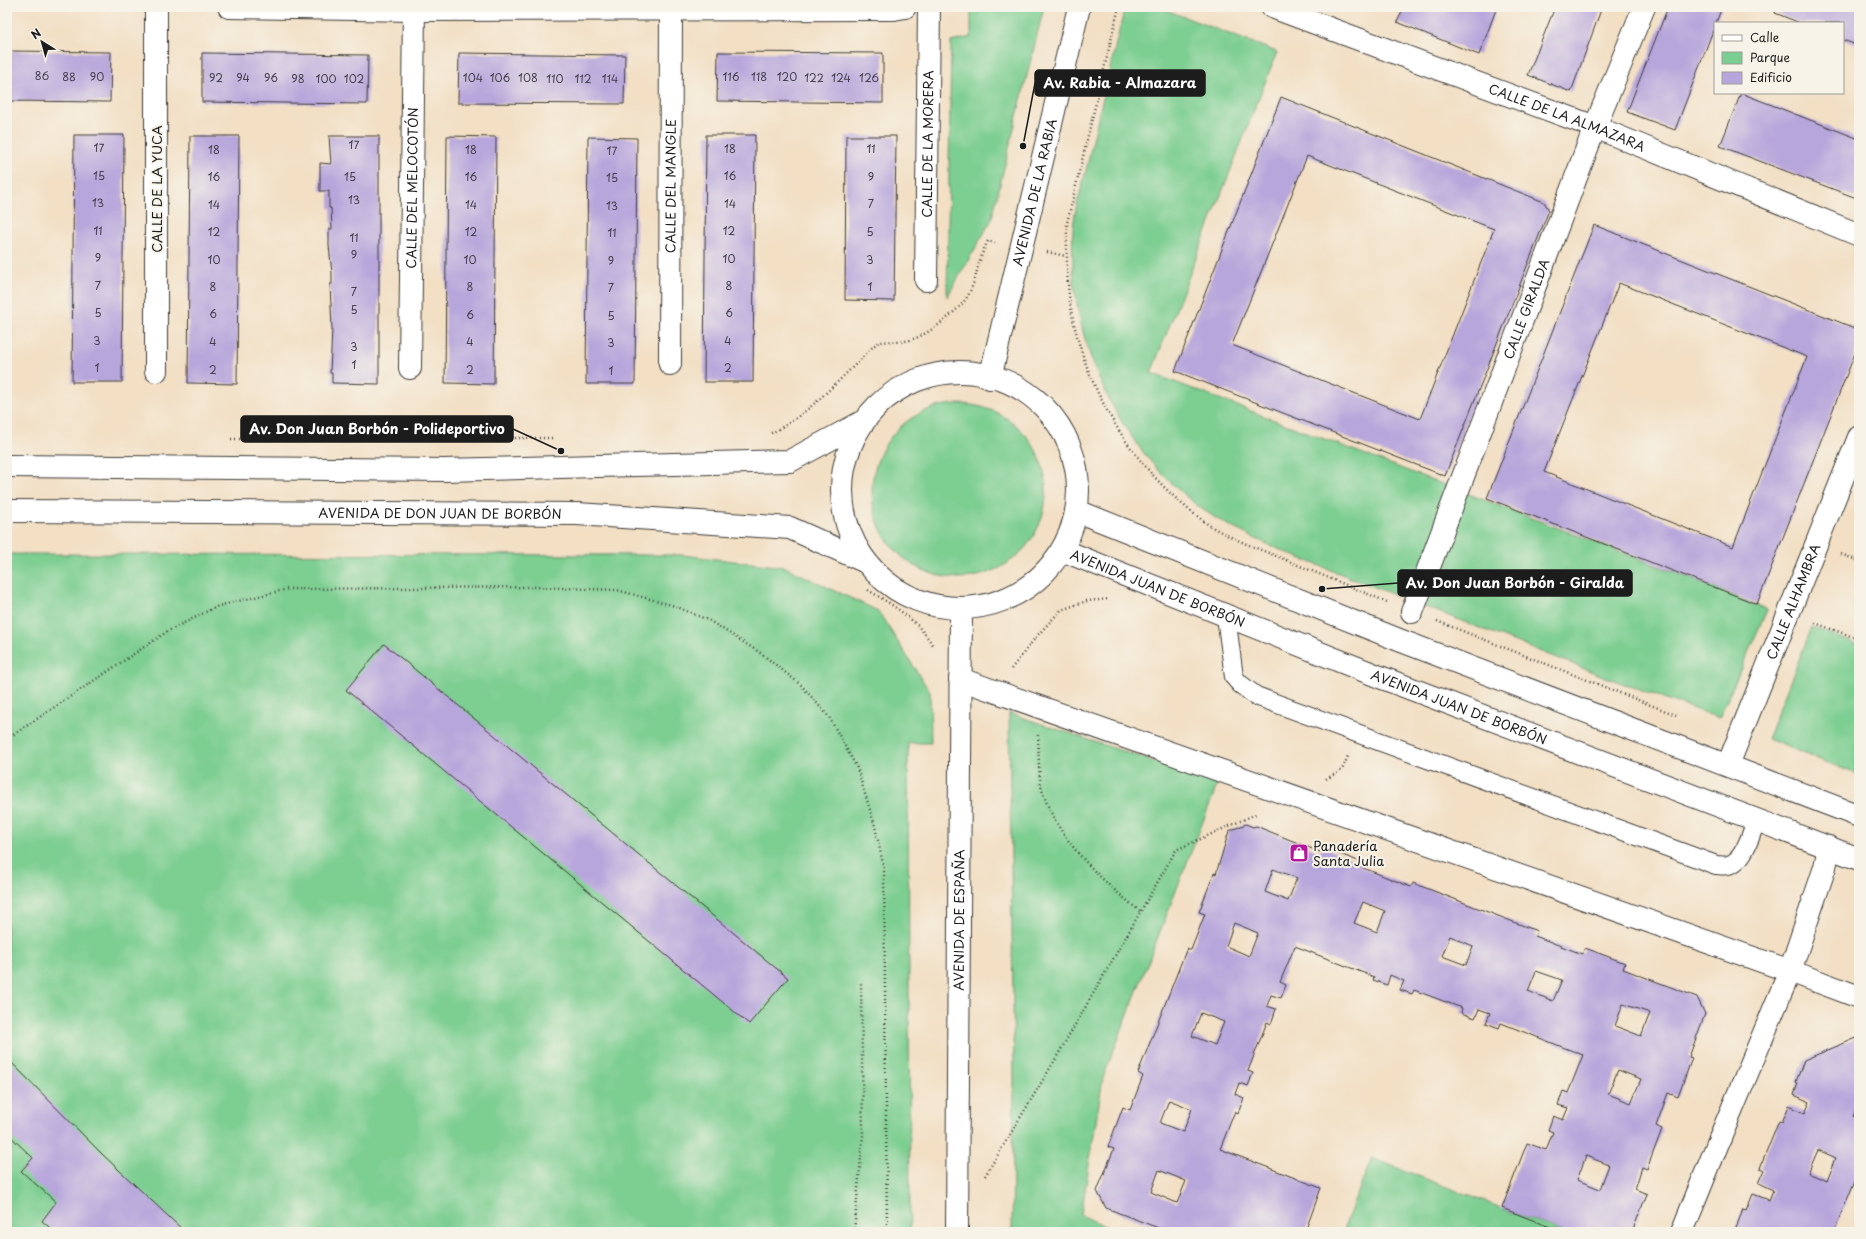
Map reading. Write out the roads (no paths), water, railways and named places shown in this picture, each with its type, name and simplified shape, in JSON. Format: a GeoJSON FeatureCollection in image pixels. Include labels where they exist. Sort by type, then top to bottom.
{"type":"FeatureCollection","features":[{"type":"Feature","properties":{"kind":"street","name":"CALLE DE LA YUCA"},"geometry":{"type":"LineString","coordinates":[[156,7],[156,371]]}},
{"type":"Feature","properties":{"kind":"street"},"geometry":{"type":"LineString","coordinates":[[229,7],[894,9],[905,7]]}},
{"type":"Feature","properties":{"kind":"street","name":"CALLE DE LA MORERA"},"geometry":{"type":"LineString","coordinates":[[926,280],[929,7]]}},
{"type":"Feature","properties":{"kind":"street","name":"AVENIDA DE LA RABIA"},"geometry":{"type":"LineString","coordinates":[[990,378],[1079,7]]}},
{"type":"Feature","properties":{"kind":"street","name":"CALLE DE LA ALMAZARA"},"geometry":{"type":"LineString","coordinates":[[1272,7],[1595,127],[1859,235]]}},
{"type":"Feature","properties":{"kind":"street","name":"CALLE GIRALDA"},"geometry":{"type":"LineString","coordinates":[[1412,612],[1595,127],[1644,7]]}},
{"type":"Feature","properties":{"kind":"street","name":"CALLE DEL MELOCOTÓN"},"geometry":{"type":"LineString","coordinates":[[410,368],[414,8]]}},
{"type":"Feature","properties":{"kind":"street","name":"CALLE DEL MANGLE"},"geometry":{"type":"LineString","coordinates":[[670,8],[670,364]]}},
{"type":"Feature","properties":{"kind":"street"},"geometry":{"type":"LineString","coordinates":[[7,466],[444,470],[790,461],[862,422],[891,392],[947,371],[1006,380],[1040,401],[1072,449],[1079,483],[1077,511],[1062,550],[1040,577],[1021,592],[986,605],[961,608],[917,600],[884,581],[866,562],[847,526],[841,499],[845,457],[862,422]]}},
{"type":"Feature","properties":{"kind":"street","name":"CALLE ALHAMBRA"},"geometry":{"type":"LineString","coordinates":[[1728,766],[1859,437]]}},
{"type":"Feature","properties":{"kind":"street","name":"AVENIDA DE DON JUAN DE BORBÓN"},"geometry":{"type":"LineString","coordinates":[[7,511],[577,514],[790,528],[866,562]]}},
{"type":"Feature","properties":{"kind":"street"},"geometry":{"type":"LineString","coordinates":[[1077,511],[1399,640],[1859,816]]}},
{"type":"Feature","properties":{"kind":"street","name":"AVENIDA JUAN DE BORBÓN"},"geometry":{"type":"LineString","coordinates":[[1062,550],[1380,677],[1859,859]]}},
{"type":"Feature","properties":{"kind":"street","name":"AVENIDA DE ESPAÑA"},"geometry":{"type":"LineString","coordinates":[[957,1232],[961,608]]}},
{"type":"Feature","properties":{"kind":"street"},"geometry":{"type":"LineString","coordinates":[[960,679],[1790,971],[1859,997]]}},
{"type":"Feature","properties":{"kind":"street"},"geometry":{"type":"LineString","coordinates":[[1682,1232],[1790,971],[1825,867],[1829,847]]}},
{"type":"Feature","properties":{"kind":"lane"},"geometry":{"type":"LineString","coordinates":[[1226,616],[1234,676],[1240,684],[1256,696],[1716,864],[1729,865],[1738,859],[1746,847],[1756,820]]}},
{"type":"Feature","properties":{"kind":"place","name":"Av. Rabia - Almazara"},"geometry":{"type":"Point","coordinates":[1023,146]}},
{"type":"Feature","properties":{"kind":"place","name":"Av. Don Juan Borbón - Polideportivo"},"geometry":{"type":"Point","coordinates":[561,451]}},
{"type":"Feature","properties":{"kind":"place","name":"Av. Don Juan Borbón - Giralda"},"geometry":{"type":"Point","coordinates":[1322,589]}},
{"type":"Feature","properties":{"kind":"place","name":"Panadería Santa Julia"},"geometry":{"type":"Point","coordinates":[1299,853]}}]}
